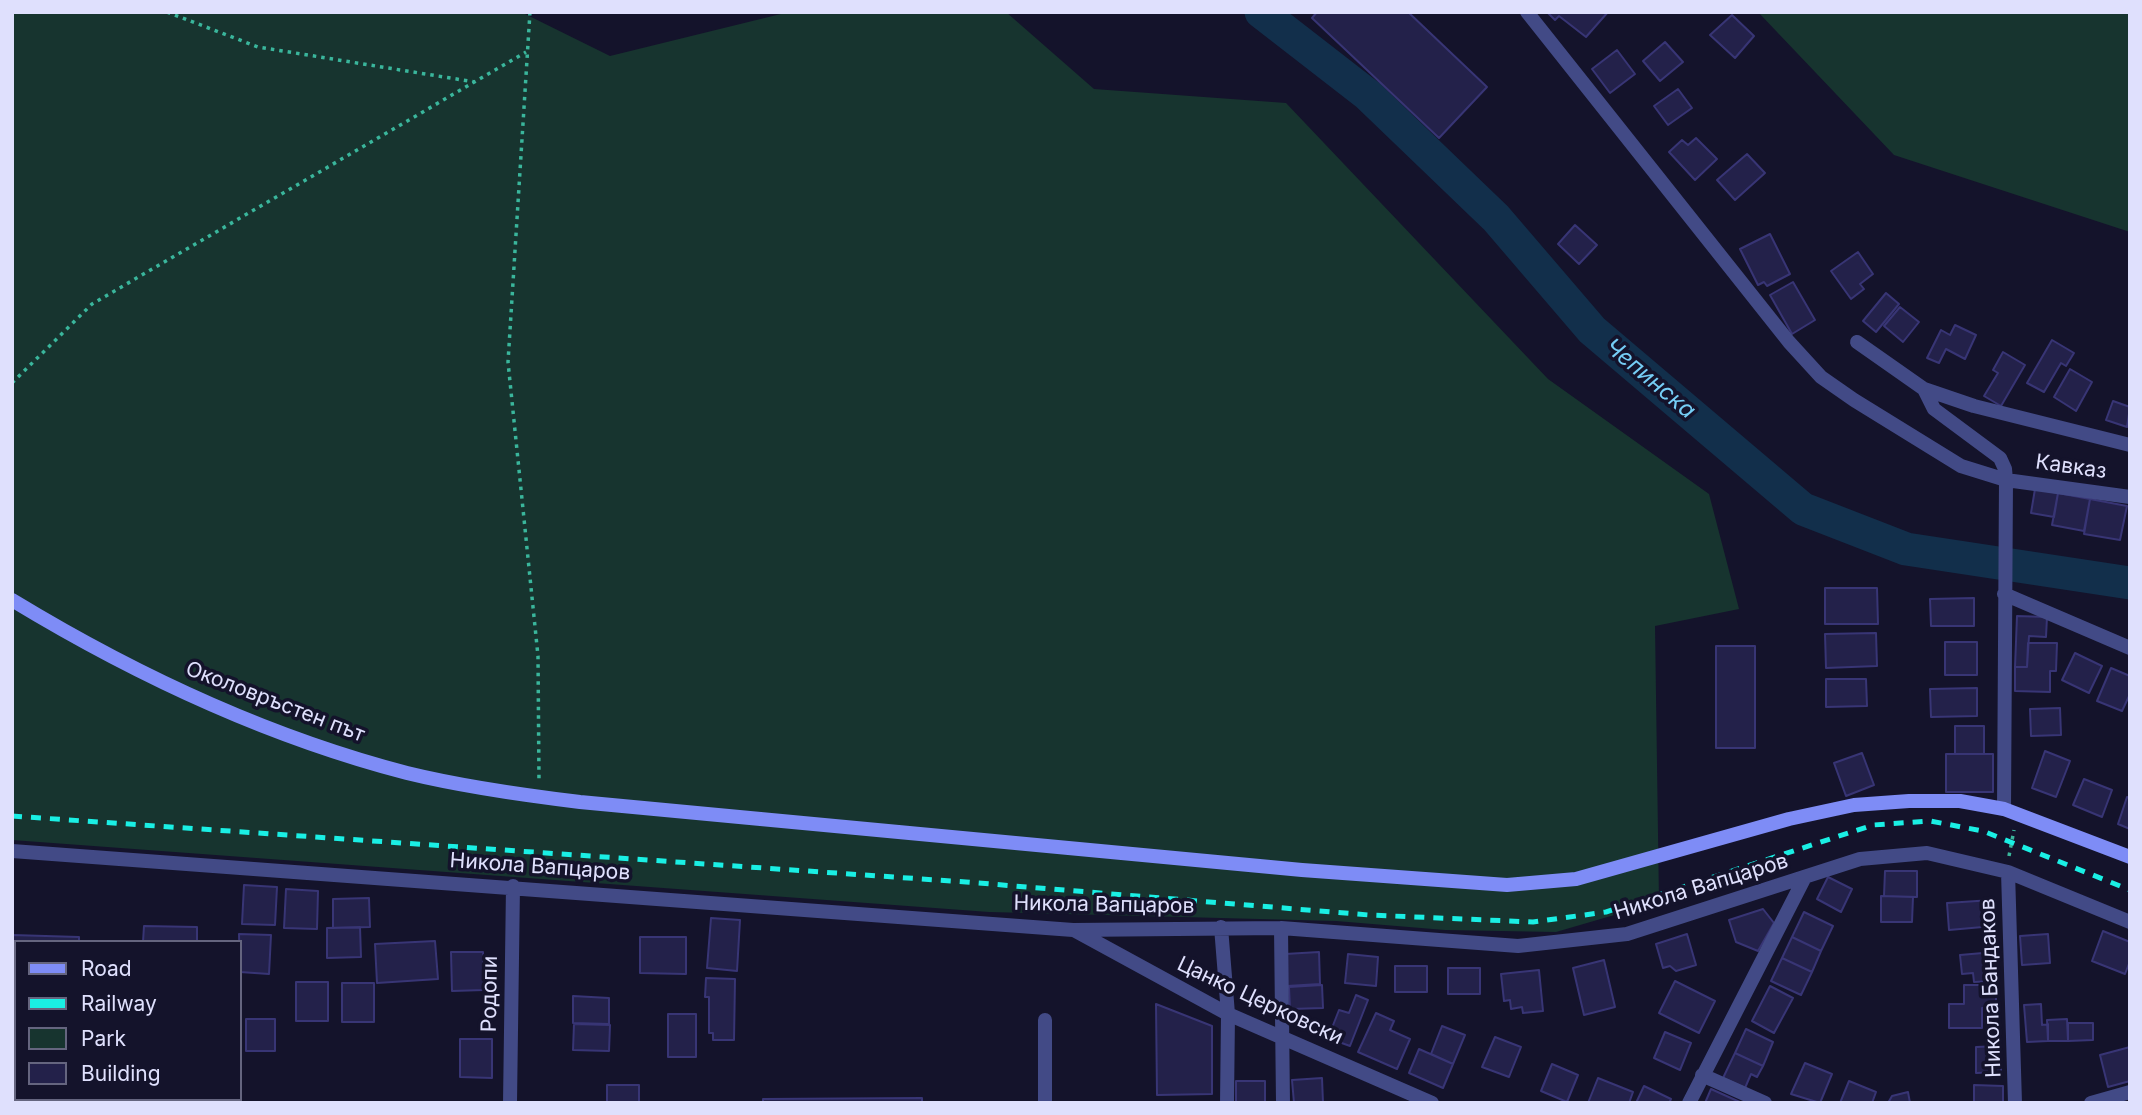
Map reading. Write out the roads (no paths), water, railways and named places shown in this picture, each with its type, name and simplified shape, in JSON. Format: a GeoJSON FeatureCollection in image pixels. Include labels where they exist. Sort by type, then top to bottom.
{"type":"FeatureCollection","features":[{"type":"Feature","properties":{"kind":"street","name":"Кавказ"},"geometry":{"type":"LineString","coordinates":[[1527,12],[1789,342],[1821,377],[1961,466],[2006,480],[2130,497]]}},
{"type":"Feature","properties":{"kind":"street"},"geometry":{"type":"LineString","coordinates":[[1857,342],[1924,389],[1974,406],[2130,445]]}},
{"type":"Feature","properties":{"kind":"street"},"geometry":{"type":"LineString","coordinates":[[1924,389],[1934,409],[2000,458],[2005,468],[2004,808]]}},
{"type":"Feature","properties":{"kind":"street"},"geometry":{"type":"LineString","coordinates":[[2004,591],[2130,648]]}},
{"type":"Feature","properties":{"kind":"street","name":"Околовръстен път"},"geometry":{"type":"LineString","coordinates":[[12,600],[107,654],[239,715],[406,772],[488,790],[539,797]]}},
{"type":"Feature","properties":{"kind":"street","name":"Никола Вапцаров"},"geometry":{"type":"LineString","coordinates":[[539,797],[1302,870],[1507,885],[1576,878],[1789,819],[1854,805],[1960,801],[2004,808],[2130,857]]}},
{"type":"Feature","properties":{"kind":"street","name":"Никола Вапцаров"},"geometry":{"type":"LineString","coordinates":[[12,851],[513,886],[1073,930],[1281,928],[1518,946],[1627,934],[1860,859],[1927,853],[2008,872],[2130,922]]}},
{"type":"Feature","properties":{"kind":"street","name":"Никола Бандаков"},"geometry":{"type":"LineString","coordinates":[[2008,872],[2015,1103]]}},
{"type":"Feature","properties":{"kind":"street"},"geometry":{"type":"LineString","coordinates":[[1689,1103],[1805,877]]}},
{"type":"Feature","properties":{"kind":"street","name":"Родопи"},"geometry":{"type":"LineString","coordinates":[[510,1103],[513,886]]}},
{"type":"Feature","properties":{"kind":"street"},"geometry":{"type":"LineString","coordinates":[[1221,927],[1228,1014],[1227,1103]]}},
{"type":"Feature","properties":{"kind":"street"},"geometry":{"type":"LineString","coordinates":[[1281,928],[1280,1037],[1283,1103]]}},
{"type":"Feature","properties":{"kind":"street","name":"Цанко Церковски"},"geometry":{"type":"LineString","coordinates":[[1073,930],[1228,1014],[1432,1103]]}},
{"type":"Feature","properties":{"kind":"street"},"geometry":{"type":"LineString","coordinates":[[1045,1020],[1045,1103]]}},
{"type":"Feature","properties":{"kind":"street"},"geometry":{"type":"LineString","coordinates":[[1702,1075],[1765,1103]]}},
{"type":"Feature","properties":{"kind":"street"},"geometry":{"type":"LineString","coordinates":[[2091,1103],[2130,1092]]}},
{"type":"Feature","properties":{"kind":"waterway","name":"Чепинска"},"geometry":{"type":"LineString","coordinates":[[1261,12],[1368,95],[1496,218],[1592,330],[1803,509],[1906,549],[2130,583]]}},
{"type":"Feature","properties":{"kind":"railway"},"geometry":{"type":"LineString","coordinates":[[12,816],[966,882],[1369,915],[1533,922],[1606,912],[1873,825],[1930,821],[1983,831],[2130,890]]}}]}
